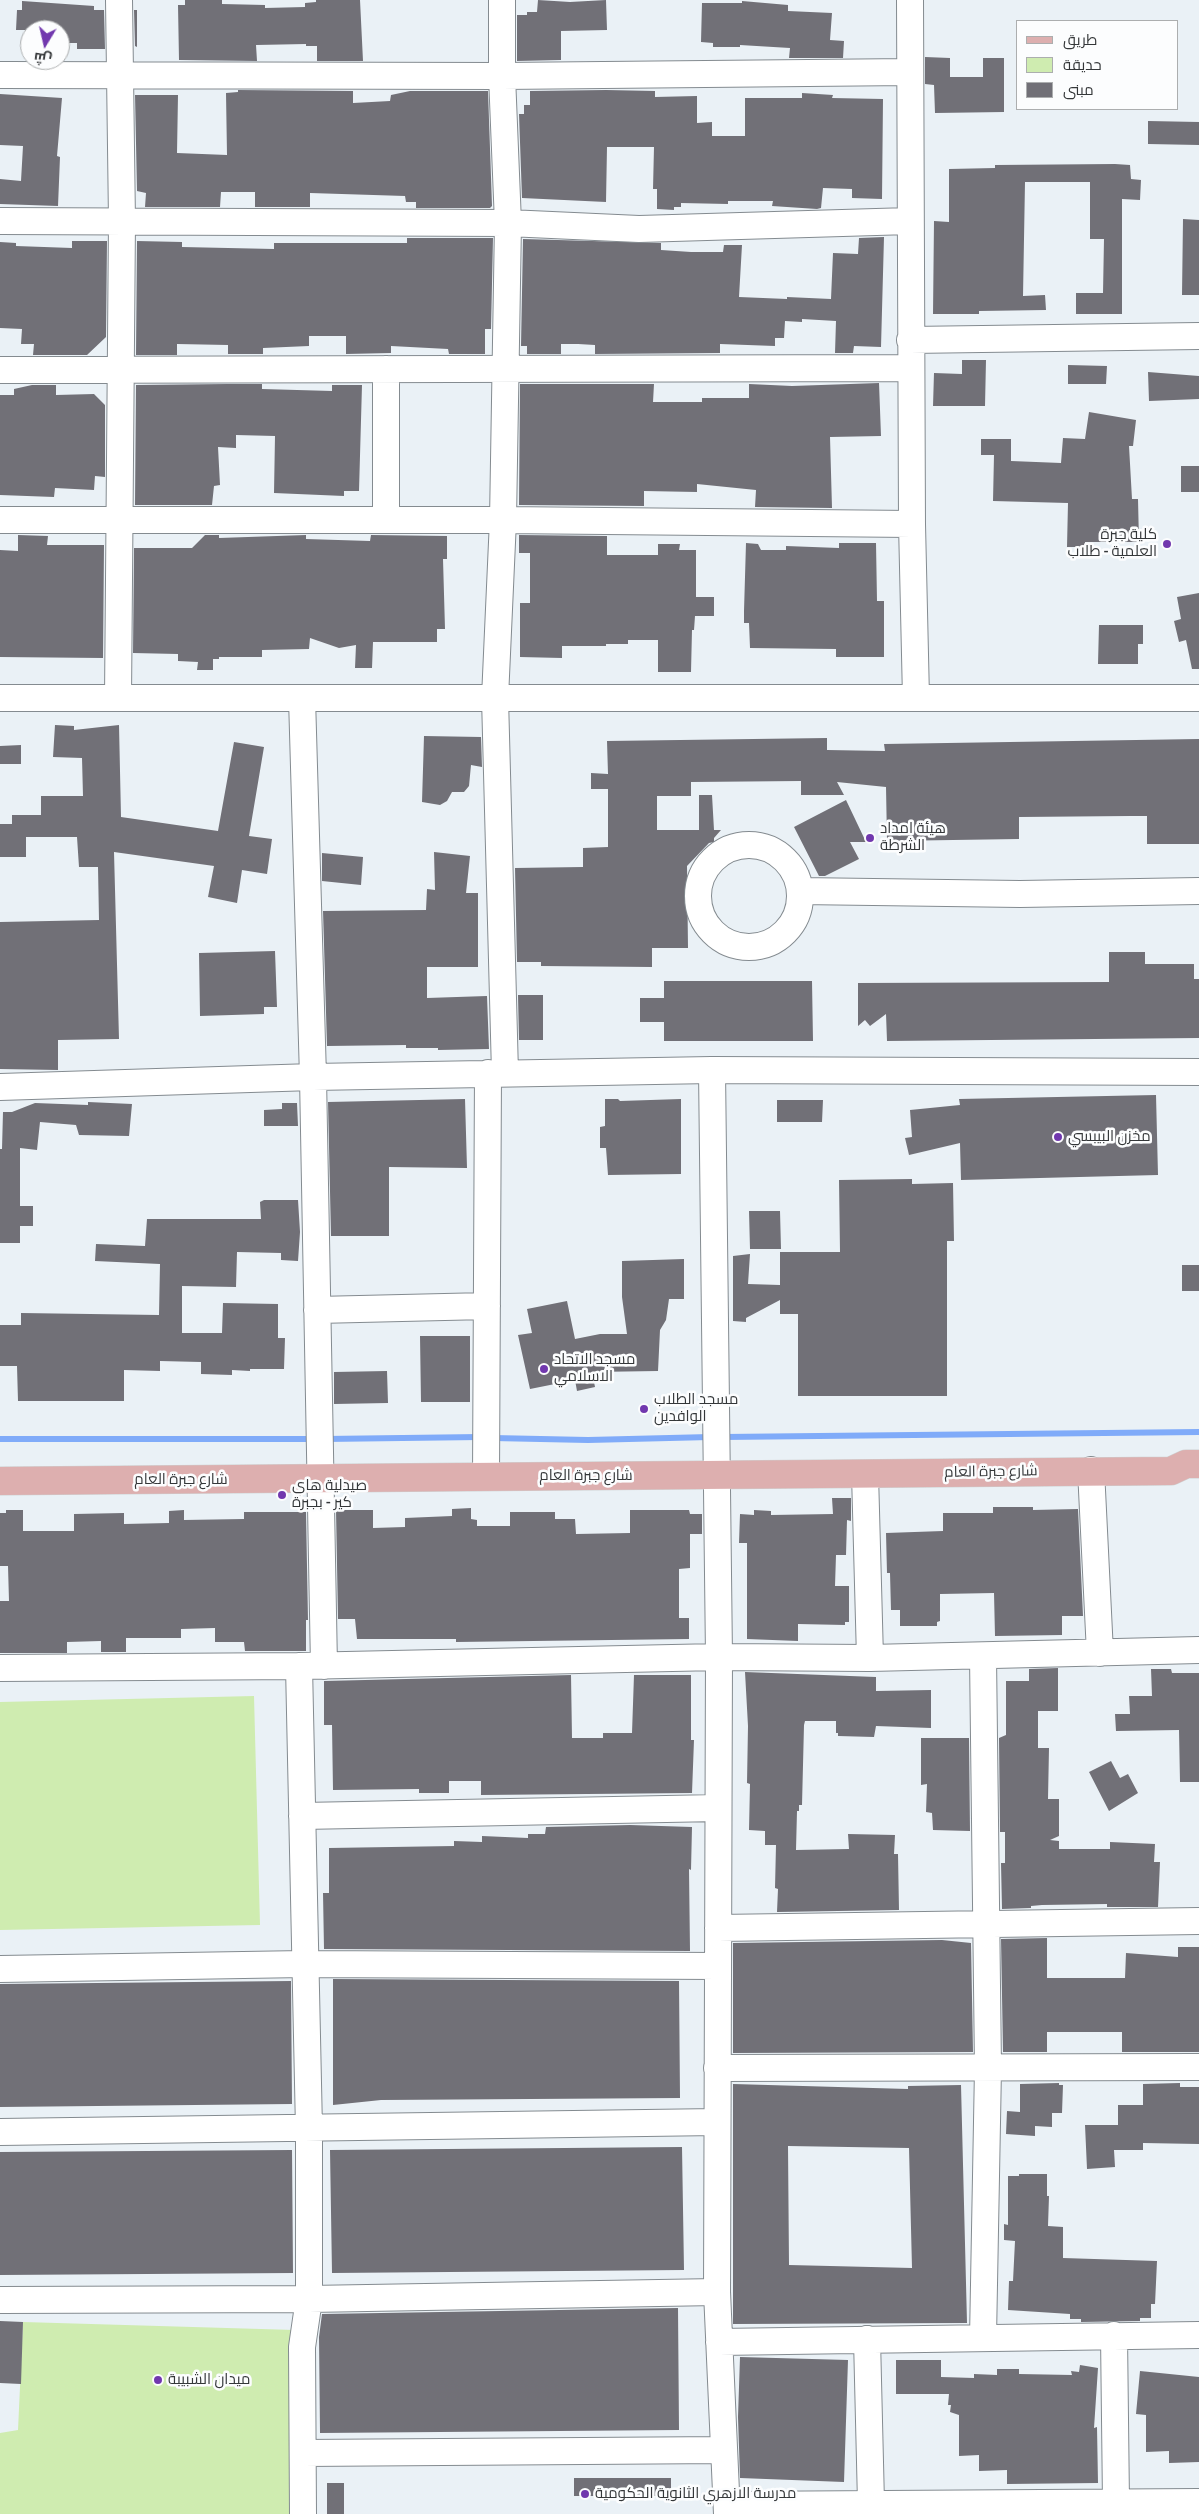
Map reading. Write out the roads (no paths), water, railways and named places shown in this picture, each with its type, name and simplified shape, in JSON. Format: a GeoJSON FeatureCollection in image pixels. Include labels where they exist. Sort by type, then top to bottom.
{"type":"FeatureCollection","features":[{"type":"Feature","properties":{"kind":"main road"},"geometry":{"type":"LineString","coordinates":[[1171,1471],[1186,1464],[1199,1464]]}},
{"type":"Feature","properties":{"kind":"main road","name":"شارع جبرة العام"},"geometry":{"type":"LineString","coordinates":[[0,1481],[865,1474],[1091,1470],[1171,1471]]}},
{"type":"Feature","properties":{"kind":"main road"},"geometry":{"type":"LineString","coordinates":[[1171,1471],[1184,1479],[1199,1479]]}},
{"type":"Feature","properties":{"kind":"street"},"geometry":{"type":"LineString","coordinates":[[118,698],[122,221],[119,0]]}},
{"type":"Feature","properties":{"kind":"street"},"geometry":{"type":"LineString","coordinates":[[486,1477],[487,1306],[497,1073],[495,698],[503,520],[508,223],[502,76],[502,0]]}},
{"type":"Feature","properties":{"kind":"street"},"geometry":{"type":"LineString","coordinates":[[910,0],[910,368],[916,698]]}},
{"type":"Feature","properties":{"kind":"street"},"geometry":{"type":"LineString","coordinates":[[0,75],[502,76],[909,72]]}},
{"type":"Feature","properties":{"kind":"street"},"geometry":{"type":"LineString","coordinates":[[0,221],[508,223],[639,229],[910,221]]}},
{"type":"Feature","properties":{"kind":"street"},"geometry":{"type":"LineString","coordinates":[[910,340],[1199,336]]}},
{"type":"Feature","properties":{"kind":"street"},"geometry":{"type":"LineString","coordinates":[[0,370],[910,368]]}},
{"type":"Feature","properties":{"kind":"street"},"geometry":{"type":"LineString","coordinates":[[386,369],[386,520]]}},
{"type":"Feature","properties":{"kind":"street"},"geometry":{"type":"LineString","coordinates":[[0,520],[503,520],[912,524]]}},
{"type":"Feature","properties":{"kind":"street"},"geometry":{"type":"LineString","coordinates":[[0,698],[1199,698]]}},
{"type":"Feature","properties":{"kind":"street"},"geometry":{"type":"LineString","coordinates":[[302,698],[320,1478],[302,1816],[309,2129],[309,2299],[302,2347],[303,2514]]}},
{"type":"Feature","properties":{"kind":"street"},"geometry":{"type":"LineString","coordinates":[[800,891],[1020,894],[1199,891]]}},
{"type":"Feature","properties":{"kind":"street"},"geometry":{"type":"LineString","coordinates":[[0,1087],[312,1077],[712,1070],[1199,1072]]}},
{"type":"Feature","properties":{"kind":"street"},"geometry":{"type":"LineString","coordinates":[[712,1070],[719,1657],[718,2292],[727,2510],[871,2503],[1199,2502]]}},
{"type":"Feature","properties":{"kind":"street"},"geometry":{"type":"LineString","coordinates":[[317,1310],[487,1306]]}},
{"type":"Feature","properties":{"kind":"street"},"geometry":{"type":"LineString","coordinates":[[1091,1470],[1100,1653]]}},
{"type":"Feature","properties":{"kind":"street"},"geometry":{"type":"LineString","coordinates":[[865,1474],[870,1658]]}},
{"type":"Feature","properties":{"kind":"street"},"geometry":{"type":"LineString","coordinates":[[0,1668],[311,1666],[719,1657],[870,1658],[1199,1650]]}},
{"type":"Feature","properties":{"kind":"street"},"geometry":{"type":"LineString","coordinates":[[983,1656],[988,2068],[983,2338]]}},
{"type":"Feature","properties":{"kind":"street"},"geometry":{"type":"LineString","coordinates":[[302,1816],[718,1808]]}},
{"type":"Feature","properties":{"kind":"street"},"geometry":{"type":"LineString","coordinates":[[718,1928],[1199,1921]]}},
{"type":"Feature","properties":{"kind":"street"},"geometry":{"type":"LineString","coordinates":[[0,1968],[304,1964],[718,1966]]}},
{"type":"Feature","properties":{"kind":"street"},"geometry":{"type":"LineString","coordinates":[[717,2068],[1199,2066]]}},
{"type":"Feature","properties":{"kind":"street"},"geometry":{"type":"LineString","coordinates":[[0,2132],[717,2122]]}},
{"type":"Feature","properties":{"kind":"street"},"geometry":{"type":"LineString","coordinates":[[0,2300],[309,2299],[718,2292]]}},
{"type":"Feature","properties":{"kind":"street"},"geometry":{"type":"LineString","coordinates":[[1114,2335],[1116,2503]]}},
{"type":"Feature","properties":{"kind":"street"},"geometry":{"type":"LineString","coordinates":[[719,2342],[1199,2335]]}},
{"type":"Feature","properties":{"kind":"street"},"geometry":{"type":"LineString","coordinates":[[867,2339],[871,2503]]}},
{"type":"Feature","properties":{"kind":"street"},"geometry":{"type":"LineString","coordinates":[[303,2452],[724,2450]]}},
{"type":"Feature","properties":{"kind":"waterway"},"geometry":{"type":"LineString","coordinates":[[723,1437],[1199,1432]]}},
{"type":"Feature","properties":{"kind":"waterway"},"geometry":{"type":"LineString","coordinates":[[325,1439],[480,1437]]}},
{"type":"Feature","properties":{"kind":"waterway"},"geometry":{"type":"LineString","coordinates":[[493,1438],[588,1440],[710,1437]]}},
{"type":"Feature","properties":{"kind":"waterway"},"geometry":{"type":"LineString","coordinates":[[0,1439],[313,1439]]}},
{"type":"Feature","properties":{"kind":"place","name":"كلية جبرة العلمية - طلاب"},"geometry":{"type":"Point","coordinates":[1167,544]}},
{"type":"Feature","properties":{"kind":"place","name":"هيئة امداد الشرطة"},"geometry":{"type":"Point","coordinates":[870,838]}},
{"type":"Feature","properties":{"kind":"place","name":"مخزن البيبسي"},"geometry":{"type":"Point","coordinates":[1058,1137]}},
{"type":"Feature","properties":{"kind":"place","name":"مسجد الاتحاد الاسلامي"},"geometry":{"type":"Point","coordinates":[544,1369]}},
{"type":"Feature","properties":{"kind":"place","name":"مسجد الطلاب الوافدين"},"geometry":{"type":"Point","coordinates":[644,1409]}},
{"type":"Feature","properties":{"kind":"place","name":"صيدلية هاي كير - بجبرة"},"geometry":{"type":"Point","coordinates":[282,1495]}},
{"type":"Feature","properties":{"kind":"place","name":"ميدان الشبيبة"},"geometry":{"type":"Point","coordinates":[158,2380]}},
{"type":"Feature","properties":{"kind":"place","name":"مدرسة الازهري الثانوية الحكومية"},"geometry":{"type":"Point","coordinates":[585,2494]}}]}
